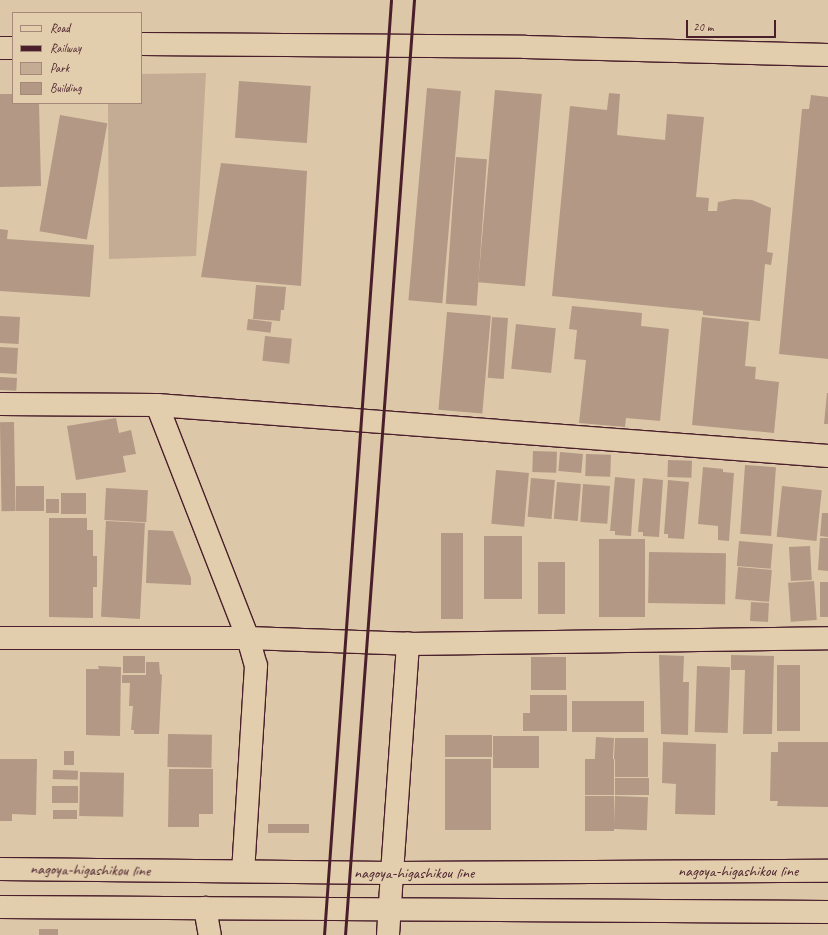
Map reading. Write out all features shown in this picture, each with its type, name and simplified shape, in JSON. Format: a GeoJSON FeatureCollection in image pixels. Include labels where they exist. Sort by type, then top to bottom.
{"type":"FeatureCollection","features":[{"type":"Feature","properties":{"kind":"street"},"geometry":{"type":"LineString","coordinates":[[142,44],[525,47],[828,55]]}},
{"type":"Feature","properties":{"kind":"street"},"geometry":{"type":"LineString","coordinates":[[0,48],[12,48]]}},
{"type":"Feature","properties":{"kind":"street"},"geometry":{"type":"LineString","coordinates":[[0,404],[157,405],[828,456]]}},
{"type":"Feature","properties":{"kind":"street"},"geometry":{"type":"LineString","coordinates":[[157,405],[248,638],[256,666],[243,871]]}},
{"type":"Feature","properties":{"kind":"street"},"geometry":{"type":"LineString","coordinates":[[0,638],[248,638],[408,644],[828,638]]}},
{"type":"Feature","properties":{"kind":"street"},"geometry":{"type":"LineString","coordinates":[[388,935],[408,644]]}},
{"type":"Feature","properties":{"kind":"street","name":"nagoya-higashikou line"},"geometry":{"type":"LineString","coordinates":[[0,869],[392,873],[828,871]]}},
{"type":"Feature","properties":{"kind":"street"},"geometry":{"type":"LineString","coordinates":[[0,907],[828,912]]}},
{"type":"Feature","properties":{"kind":"street"},"geometry":{"type":"LineString","coordinates":[[205,908],[210,935]]}},
{"type":"Feature","properties":{"kind":"green space"},"geometry":{"type":"Polygon","coordinates":[[[206,73],[196,256],[109,259],[108,104],[142,104],[142,74],[206,73]]]}},
{"type":"Feature","properties":{"kind":"building"},"geometry":{"type":"Polygon","coordinates":[[[239,81],[311,86],[307,143],[235,138],[239,81]]]}},
{"type":"Feature","properties":{"kind":"building"},"geometry":{"type":"Polygon","coordinates":[[[427,88],[461,91],[442,303],[408,300],[427,88]]]}},
{"type":"Feature","properties":{"kind":"building"},"geometry":{"type":"Polygon","coordinates":[[[495,90],[542,94],[525,286],[478,282],[495,90]]]}},
{"type":"Feature","properties":{"kind":"building"},"geometry":{"type":"Polygon","coordinates":[[[609,93],[620,94],[617,135],[665,140],[667,114],[704,117],[696,197],[709,198],[708,211],[717,211],[718,202],[734,199],[752,200],[771,208],[767,252],[773,253],[771,265],[765,264],[760,321],[703,315],[703,311],[552,296],[570,106],[607,110],[609,93]]]}},
{"type":"Feature","properties":{"kind":"building"},"geometry":{"type":"Polygon","coordinates":[[[0,94],[12,94],[12,104],[39,104],[41,186],[0,187],[0,94]]]}},
{"type":"Feature","properties":{"kind":"building"},"geometry":{"type":"Polygon","coordinates":[[[811,95],[828,97],[828,359],[779,354],[802,109],[809,109],[811,95]]]}},
{"type":"Feature","properties":{"kind":"building"},"geometry":{"type":"Polygon","coordinates":[[[60,115],[107,123],[87,240],[40,231],[60,115]]]}},
{"type":"Feature","properties":{"kind":"building"},"geometry":{"type":"Polygon","coordinates":[[[456,157],[487,159],[477,306],[446,304],[456,157]]]}},
{"type":"Feature","properties":{"kind":"building"},"geometry":{"type":"Polygon","coordinates":[[[221,163],[307,171],[301,286],[201,277],[221,163]]]}},
{"type":"Feature","properties":{"kind":"building"},"geometry":{"type":"Polygon","coordinates":[[[0,229],[8,230],[7,239],[94,245],[90,297],[0,291],[0,229]]]}},
{"type":"Feature","properties":{"kind":"building"},"geometry":{"type":"Polygon","coordinates":[[[256,285],[286,287],[284,310],[281,310],[280,321],[253,319],[256,285]]]}},
{"type":"Feature","properties":{"kind":"building"},"geometry":{"type":"Polygon","coordinates":[[[572,306],[642,313],[641,326],[669,329],[660,421],[626,418],[625,427],[579,423],[586,360],[574,359],[577,330],[569,329],[572,306]]]}},
{"type":"Feature","properties":{"kind":"building"},"geometry":{"type":"Polygon","coordinates":[[[447,312],[491,316],[482,413],[438,410],[447,312]]]}},
{"type":"Feature","properties":{"kind":"building"},"geometry":{"type":"Polygon","coordinates":[[[0,316],[20,317],[19,344],[0,343],[0,316]]]}},
{"type":"Feature","properties":{"kind":"building"},"geometry":{"type":"Polygon","coordinates":[[[492,317],[508,318],[504,379],[488,378],[492,317]]]}},
{"type":"Feature","properties":{"kind":"building"},"geometry":{"type":"Polygon","coordinates":[[[702,317],[749,322],[745,366],[756,367],[755,379],[779,382],[774,433],[692,425],[702,317]]]}},
{"type":"Feature","properties":{"kind":"building"},"geometry":{"type":"Polygon","coordinates":[[[248,319],[272,322],[270,333],[247,330],[248,319]]]}},
{"type":"Feature","properties":{"kind":"building"},"geometry":{"type":"Polygon","coordinates":[[[516,324],[556,328],[551,373],[511,369],[516,324]]]}},
{"type":"Feature","properties":{"kind":"building"},"geometry":{"type":"Polygon","coordinates":[[[265,336],[292,339],[289,364],[262,361],[265,336]]]}},
{"type":"Feature","properties":{"kind":"building"},"geometry":{"type":"Polygon","coordinates":[[[0,347],[18,348],[17,374],[0,373],[0,347]]]}},
{"type":"Feature","properties":{"kind":"building"},"geometry":{"type":"Polygon","coordinates":[[[0,377],[17,378],[16,391],[0,390],[0,377]]]}},
{"type":"Feature","properties":{"kind":"building"},"geometry":{"type":"Polygon","coordinates":[[[827,393],[828,424],[824,424],[827,393]]]}},
{"type":"Feature","properties":{"kind":"building"},"geometry":{"type":"Polygon","coordinates":[[[116,418],[119,433],[131,430],[136,454],[123,456],[126,472],[76,480],[67,426],[116,418]]]}},
{"type":"Feature","properties":{"kind":"building"},"geometry":{"type":"Polygon","coordinates":[[[0,422],[14,422],[16,511],[2,511],[0,422]]]}},
{"type":"Feature","properties":{"kind":"building"},"geometry":{"type":"Polygon","coordinates":[[[533,451],[557,452],[556,473],[532,472],[533,451]]]}},
{"type":"Feature","properties":{"kind":"building"},"geometry":{"type":"Polygon","coordinates":[[[560,452],[583,454],[581,473],[558,471],[560,452]]]}},
{"type":"Feature","properties":{"kind":"building"},"geometry":{"type":"Polygon","coordinates":[[[586,454],[611,455],[610,477],[585,476],[586,454]]]}},
{"type":"Feature","properties":{"kind":"building"},"geometry":{"type":"Polygon","coordinates":[[[668,460],[692,461],[691,478],[667,477],[668,460]]]}},
{"type":"Feature","properties":{"kind":"building"},"geometry":{"type":"Polygon","coordinates":[[[745,465],[776,467],[771,536],[740,534],[745,465]]]}},
{"type":"Feature","properties":{"kind":"building"},"geometry":{"type":"Polygon","coordinates":[[[703,467],[723,469],[723,472],[734,473],[729,541],[718,540],[718,526],[698,524],[703,467]]]}},
{"type":"Feature","properties":{"kind":"building"},"geometry":{"type":"Polygon","coordinates":[[[496,470],[529,473],[524,527],[491,524],[496,470]]]}},
{"type":"Feature","properties":{"kind":"building"},"geometry":{"type":"Polygon","coordinates":[[[615,477],[635,479],[631,536],[615,535],[615,531],[610,531],[615,477]]]}},
{"type":"Feature","properties":{"kind":"building"},"geometry":{"type":"Polygon","coordinates":[[[531,478],[555,480],[552,519],[528,517],[531,478]]]}},
{"type":"Feature","properties":{"kind":"building"},"geometry":{"type":"Polygon","coordinates":[[[643,478],[663,480],[659,537],[643,536],[643,532],[638,532],[643,478]]]}},
{"type":"Feature","properties":{"kind":"building"},"geometry":{"type":"Polygon","coordinates":[[[668,480],[689,482],[684,539],[668,538],[668,534],[664,534],[668,480]]]}},
{"type":"Feature","properties":{"kind":"building"},"geometry":{"type":"Polygon","coordinates":[[[557,482],[581,484],[578,521],[554,519],[557,482]]]}},
{"type":"Feature","properties":{"kind":"building"},"geometry":{"type":"Polygon","coordinates":[[[583,484],[610,486],[607,524],[580,522],[583,484]]]}},
{"type":"Feature","properties":{"kind":"building"},"geometry":{"type":"Polygon","coordinates":[[[16,486],[44,486],[44,511],[16,511],[16,486]]]}},
{"type":"Feature","properties":{"kind":"building"},"geometry":{"type":"Polygon","coordinates":[[[782,486],[822,490],[816,541],[777,537],[782,486]]]}},
{"type":"Feature","properties":{"kind":"building"},"geometry":{"type":"Polygon","coordinates":[[[106,488],[148,490],[146,522],[104,520],[106,488]]]}},
{"type":"Feature","properties":{"kind":"building"},"geometry":{"type":"Polygon","coordinates":[[[61,493],[86,493],[86,514],[61,514],[61,493]]]}},
{"type":"Feature","properties":{"kind":"building"},"geometry":{"type":"Polygon","coordinates":[[[46,499],[59,499],[59,513],[46,513],[46,499]]]}},
{"type":"Feature","properties":{"kind":"building"},"geometry":{"type":"Polygon","coordinates":[[[822,513],[828,513],[828,537],[820,536],[822,513]]]}},
{"type":"Feature","properties":{"kind":"building"},"geometry":{"type":"Polygon","coordinates":[[[49,518],[87,518],[87,530],[93,530],[93,556],[97,556],[97,587],[93,587],[93,618],[49,617],[49,518]]]}},
{"type":"Feature","properties":{"kind":"building"},"geometry":{"type":"Polygon","coordinates":[[[106,521],[145,523],[140,619],[101,617],[106,521]]]}},
{"type":"Feature","properties":{"kind":"building"},"geometry":{"type":"Polygon","coordinates":[[[148,530],[173,531],[191,578],[191,585],[146,583],[148,530]]]}},
{"type":"Feature","properties":{"kind":"building"},"geometry":{"type":"Polygon","coordinates":[[[441,533],[463,533],[463,619],[441,619],[441,533]]]}},
{"type":"Feature","properties":{"kind":"building"},"geometry":{"type":"Polygon","coordinates":[[[484,536],[522,536],[522,599],[484,599],[484,536]]]}},
{"type":"Feature","properties":{"kind":"building"},"geometry":{"type":"Polygon","coordinates":[[[820,538],[828,538],[828,571],[818,570],[820,538]]]}},
{"type":"Feature","properties":{"kind":"building"},"geometry":{"type":"Polygon","coordinates":[[[599,539],[645,539],[645,617],[599,617],[599,539]]]}},
{"type":"Feature","properties":{"kind":"building"},"geometry":{"type":"Polygon","coordinates":[[[739,541],[773,544],[771,569],[737,566],[739,541]]]}},
{"type":"Feature","properties":{"kind":"building"},"geometry":{"type":"Polygon","coordinates":[[[810,546],[812,580],[791,581],[789,547],[810,546]]]}},
{"type":"Feature","properties":{"kind":"building"},"geometry":{"type":"Polygon","coordinates":[[[649,552],[726,553],[725,604],[648,603],[649,552]]]}},
{"type":"Feature","properties":{"kind":"building"},"geometry":{"type":"Polygon","coordinates":[[[538,562],[565,562],[565,614],[538,614],[538,562]]]}},
{"type":"Feature","properties":{"kind":"building"},"geometry":{"type":"Polygon","coordinates":[[[738,567],[772,570],[769,602],[735,599],[738,567]]]}},
{"type":"Feature","properties":{"kind":"building"},"geometry":{"type":"Polygon","coordinates":[[[814,581],[817,620],[791,622],[788,583],[814,581]]]}},
{"type":"Feature","properties":{"kind":"building"},"geometry":{"type":"Polygon","coordinates":[[[820,582],[828,582],[828,617],[820,617],[820,582]]]}},
{"type":"Feature","properties":{"kind":"building"},"geometry":{"type":"Polygon","coordinates":[[[751,602],[769,603],[768,622],[750,621],[751,602]]]}},
{"type":"Feature","properties":{"kind":"building"},"geometry":{"type":"Polygon","coordinates":[[[659,655],[684,656],[683,682],[689,682],[688,735],[661,734],[659,655]]]}},
{"type":"Feature","properties":{"kind":"building"},"geometry":{"type":"Polygon","coordinates":[[[731,655],[774,656],[772,734],[743,734],[745,670],[731,670],[731,655]]]}},
{"type":"Feature","properties":{"kind":"building"},"geometry":{"type":"Polygon","coordinates":[[[123,656],[145,656],[145,673],[123,673],[123,656]]]}},
{"type":"Feature","properties":{"kind":"building"},"geometry":{"type":"Polygon","coordinates":[[[531,657],[566,657],[566,690],[531,690],[531,657]]]}},
{"type":"Feature","properties":{"kind":"building"},"geometry":{"type":"Polygon","coordinates":[[[146,662],[159,662],[160,674],[162,675],[159,734],[134,734],[134,730],[131,730],[133,706],[129,706],[130,683],[122,683],[122,675],[146,675],[146,662]]]}},
{"type":"Feature","properties":{"kind":"building"},"geometry":{"type":"Polygon","coordinates":[[[777,665],[800,665],[800,731],[777,731],[777,665]]]}},
{"type":"Feature","properties":{"kind":"building"},"geometry":{"type":"Polygon","coordinates":[[[98,666],[121,667],[120,736],[86,735],[86,669],[99,669],[98,666]]]}},
{"type":"Feature","properties":{"kind":"building"},"geometry":{"type":"Polygon","coordinates":[[[697,666],[730,667],[728,733],[695,732],[697,666]]]}},
{"type":"Feature","properties":{"kind":"building"},"geometry":{"type":"Polygon","coordinates":[[[530,695],[567,695],[567,731],[523,731],[523,713],[530,713],[530,695]]]}},
{"type":"Feature","properties":{"kind":"building"},"geometry":{"type":"Polygon","coordinates":[[[572,701],[644,701],[644,732],[572,732],[572,701]]]}},
{"type":"Feature","properties":{"kind":"building"},"geometry":{"type":"Polygon","coordinates":[[[168,734],[212,735],[211,768],[167,767],[168,734]]]}},
{"type":"Feature","properties":{"kind":"building"},"geometry":{"type":"Polygon","coordinates":[[[445,735],[492,735],[492,757],[445,757],[445,735]]]}},
{"type":"Feature","properties":{"kind":"building"},"geometry":{"type":"Polygon","coordinates":[[[493,736],[539,736],[539,768],[493,768],[493,736]]]}},
{"type":"Feature","properties":{"kind":"building"},"geometry":{"type":"Polygon","coordinates":[[[596,737],[614,738],[613,760],[595,759],[596,737]]]}},
{"type":"Feature","properties":{"kind":"building"},"geometry":{"type":"Polygon","coordinates":[[[615,738],[648,738],[648,777],[615,777],[615,738]]]}},
{"type":"Feature","properties":{"kind":"building"},"geometry":{"type":"Polygon","coordinates":[[[663,742],[716,744],[715,815],[675,814],[676,784],[662,783],[663,742]]]}},
{"type":"Feature","properties":{"kind":"building"},"geometry":{"type":"Polygon","coordinates":[[[778,742],[828,742],[828,807],[777,806],[778,801],[770,801],[771,752],[778,752],[778,742]]]}},
{"type":"Feature","properties":{"kind":"building"},"geometry":{"type":"Polygon","coordinates":[[[64,751],[74,751],[74,765],[64,765],[64,751]]]}},
{"type":"Feature","properties":{"kind":"building"},"geometry":{"type":"Polygon","coordinates":[[[0,759],[37,759],[36,815],[12,814],[12,821],[0,821],[0,759]]]}},
{"type":"Feature","properties":{"kind":"building"},"geometry":{"type":"Polygon","coordinates":[[[445,759],[491,759],[491,830],[445,830],[445,759]]]}},
{"type":"Feature","properties":{"kind":"building"},"geometry":{"type":"Polygon","coordinates":[[[585,759],[614,759],[614,795],[585,795],[585,759]]]}},
{"type":"Feature","properties":{"kind":"building"},"geometry":{"type":"Polygon","coordinates":[[[169,769],[213,769],[213,814],[199,814],[199,827],[168,827],[169,769]]]}},
{"type":"Feature","properties":{"kind":"building"},"geometry":{"type":"Polygon","coordinates":[[[53,770],[78,771],[78,780],[53,779],[53,770]]]}},
{"type":"Feature","properties":{"kind":"building"},"geometry":{"type":"Polygon","coordinates":[[[80,772],[124,773],[123,817],[79,816],[80,772]]]}},
{"type":"Feature","properties":{"kind":"building"},"geometry":{"type":"Polygon","coordinates":[[[615,778],[649,778],[649,795],[615,795],[615,778]]]}},
{"type":"Feature","properties":{"kind":"building"},"geometry":{"type":"Polygon","coordinates":[[[52,786],[78,786],[78,803],[52,803],[52,786]]]}},
{"type":"Feature","properties":{"kind":"building"},"geometry":{"type":"Polygon","coordinates":[[[585,796],[614,796],[614,831],[585,831],[585,796]]]}},
{"type":"Feature","properties":{"kind":"building"},"geometry":{"type":"Polygon","coordinates":[[[615,796],[648,797],[647,830],[614,829],[615,796]]]}},
{"type":"Feature","properties":{"kind":"building"},"geometry":{"type":"Polygon","coordinates":[[[53,810],[77,810],[77,819],[53,819],[53,810]]]}},
{"type":"Feature","properties":{"kind":"building"},"geometry":{"type":"Polygon","coordinates":[[[268,824],[309,824],[309,833],[268,833],[268,824]]]}},
{"type":"Feature","properties":{"kind":"building"},"geometry":{"type":"Polygon","coordinates":[[[39,929],[58,929],[58,935],[39,935],[39,929]]]}},
{"type":"Feature","properties":{"kind":"railway"},"geometry":{"type":"LineString","coordinates":[[324,935],[391,0]]}},
{"type":"Feature","properties":{"kind":"railway"},"geometry":{"type":"LineString","coordinates":[[345,935],[414,0]]}}]}
